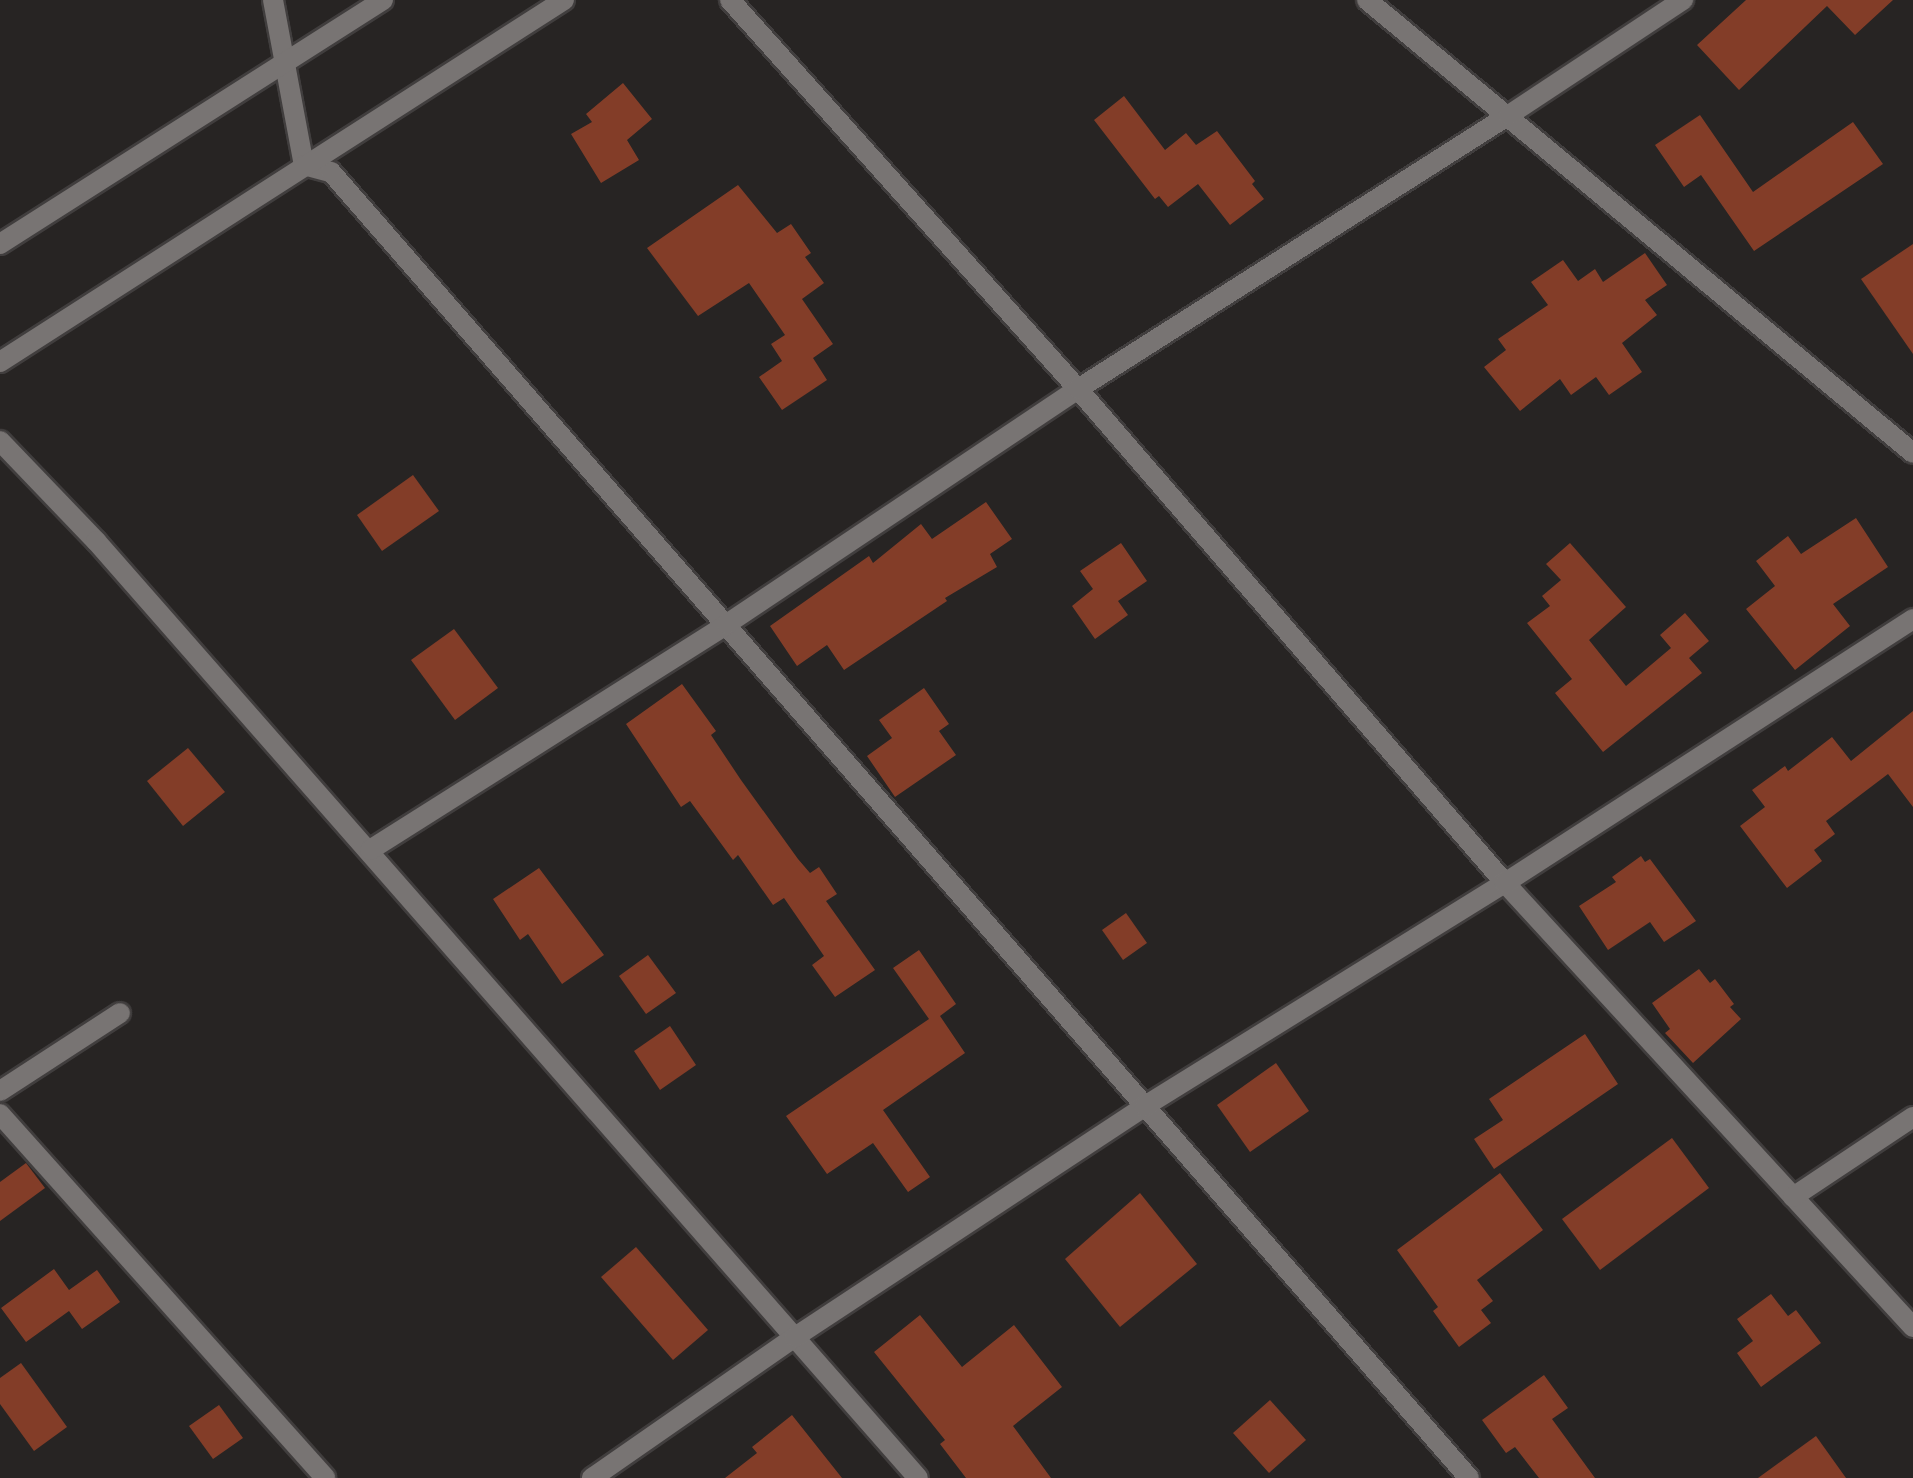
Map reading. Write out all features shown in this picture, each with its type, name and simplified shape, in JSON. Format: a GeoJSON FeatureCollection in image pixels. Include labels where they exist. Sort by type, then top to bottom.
{"type":"FeatureCollection","features":[{"type":"Feature","properties":{"kind":"street"},"geometry":{"type":"LineString","coordinates":[[273,0],[304,165]]}},
{"type":"Feature","properties":{"kind":"street"},"geometry":{"type":"LineString","coordinates":[[0,244],[383,0]]}},
{"type":"Feature","properties":{"kind":"street"},"geometry":{"type":"LineString","coordinates":[[0,362],[564,0]]}},
{"type":"Feature","properties":{"kind":"street"},"geometry":{"type":"LineString","coordinates":[[730,0],[1078,389],[1505,883],[1913,1327]]}},
{"type":"Feature","properties":{"kind":"street"},"geometry":{"type":"LineString","coordinates":[[1367,0],[1913,453]]}},
{"type":"Feature","properties":{"kind":"street"},"geometry":{"type":"LineString","coordinates":[[370,850],[727,624],[1078,389],[1509,115],[1683,0]]}},
{"type":"Feature","properties":{"kind":"street"},"geometry":{"type":"LineString","coordinates":[[304,165],[331,172],[1469,1478]]}},
{"type":"Feature","properties":{"kind":"street"},"geometry":{"type":"LineString","coordinates":[[0,441],[96,541],[370,850],[918,1478]]}},
{"type":"Feature","properties":{"kind":"street"},"geometry":{"type":"LineString","coordinates":[[592,1478],[795,1337],[1145,1106],[1505,883],[1913,619]]}},
{"type":"Feature","properties":{"kind":"street"},"geometry":{"type":"LineString","coordinates":[[0,1091],[120,1013]]}},
{"type":"Feature","properties":{"kind":"street"},"geometry":{"type":"LineString","coordinates":[[0,1114],[325,1478]]}},
{"type":"Feature","properties":{"kind":"street"},"geometry":{"type":"LineString","coordinates":[[1793,1197],[1913,1117]]}},
{"type":"Feature","properties":{"kind":"building"},"geometry":{"type":"Polygon","coordinates":[[[1746,0],[1893,0],[1855,35],[1827,6],[1739,90],[1697,45],[1746,0]]]}},
{"type":"Feature","properties":{"kind":"building"},"geometry":{"type":"Polygon","coordinates":[[[623,83],[652,119],[627,140],[639,160],[601,183],[571,134],[592,122],[586,114],[623,83]]]}},
{"type":"Feature","properties":{"kind":"building"},"geometry":{"type":"Polygon","coordinates":[[[1124,96],[1165,150],[1186,133],[1196,145],[1217,131],[1255,181],[1252,184],[1264,199],[1230,225],[1198,184],[1168,207],[1159,196],[1155,199],[1094,120],[1124,96]]]}},
{"type":"Feature","properties":{"kind":"building"},"geometry":{"type":"Polygon","coordinates":[[[1700,115],[1753,192],[1853,122],[1883,164],[1754,251],[1701,175],[1684,187],[1655,145],[1700,115]]]}},
{"type":"Feature","properties":{"kind":"building"},"geometry":{"type":"Polygon","coordinates":[[[738,185],[777,233],[791,224],[811,253],[805,257],[824,283],[802,299],[833,344],[813,358],[827,380],[782,410],[759,377],[782,361],[771,344],[785,335],[749,283],[698,316],[647,248],[738,185]]]}},
{"type":"Feature","properties":{"kind":"building"},"geometry":{"type":"Polygon","coordinates":[[[1913,244],[1913,354],[1861,279],[1913,244]]]}},
{"type":"Feature","properties":{"kind":"building"},"geometry":{"type":"Polygon","coordinates":[[[1645,253],[1667,285],[1645,300],[1657,315],[1622,343],[1642,372],[1609,395],[1596,377],[1571,395],[1560,379],[1520,411],[1484,367],[1506,350],[1498,339],[1548,305],[1531,282],[1563,260],[1578,281],[1595,269],[1603,282],[1645,253]]]}},
{"type":"Feature","properties":{"kind":"building"},"geometry":{"type":"Polygon","coordinates":[[[413,475],[439,511],[382,551],[357,515],[413,475]]]}},
{"type":"Feature","properties":{"kind":"building"},"geometry":{"type":"Polygon","coordinates":[[[986,502],[1012,539],[990,554],[997,567],[945,598],[947,601],[844,670],[827,645],[797,666],[770,626],[869,556],[873,563],[921,524],[932,539],[986,502]]]}},
{"type":"Feature","properties":{"kind":"building"},"geometry":{"type":"Polygon","coordinates":[[[1856,518],[1888,567],[1833,604],[1850,626],[1795,670],[1746,609],[1775,586],[1756,561],[1788,536],[1801,554],[1856,518]]]}},
{"type":"Feature","properties":{"kind":"building"},"geometry":{"type":"Polygon","coordinates":[[[1121,543],[1147,581],[1118,601],[1128,615],[1095,639],[1072,606],[1093,589],[1080,571],[1121,543]]]}},
{"type":"Feature","properties":{"kind":"building"},"geometry":{"type":"Polygon","coordinates":[[[1570,543],[1626,607],[1589,640],[1626,686],[1671,648],[1660,635],[1685,613],[1709,641],[1689,658],[1702,673],[1603,752],[1555,693],[1572,679],[1527,623],[1550,606],[1542,596],[1561,580],[1546,564],[1570,543]]]}},
{"type":"Feature","properties":{"kind":"building"},"geometry":{"type":"Polygon","coordinates":[[[454,629],[498,688],[455,720],[411,660],[454,629]]]}},
{"type":"Feature","properties":{"kind":"building"},"geometry":{"type":"Polygon","coordinates":[[[682,684],[716,731],[711,735],[798,859],[810,873],[819,867],[837,894],[826,901],[875,970],[835,997],[812,965],[824,956],[784,898],[773,905],[738,855],[733,860],[690,801],[681,807],[626,724],[682,684]]]}},
{"type":"Feature","properties":{"kind":"building"},"geometry":{"type":"Polygon","coordinates":[[[924,688],[949,724],[939,731],[956,755],[895,797],[867,756],[892,738],[879,720],[924,688]]]}},
{"type":"Feature","properties":{"kind":"building"},"geometry":{"type":"Polygon","coordinates":[[[1913,711],[1913,807],[1888,774],[1826,821],[1835,834],[1814,850],[1822,861],[1787,888],[1740,826],[1765,807],[1752,790],[1785,766],[1788,771],[1832,737],[1851,761],[1913,711]]]}},
{"type":"Feature","properties":{"kind":"building"},"geometry":{"type":"Polygon","coordinates":[[[188,748],[225,792],[183,826],[147,781],[188,748]]]}},
{"type":"Feature","properties":{"kind":"building"},"geometry":{"type":"Polygon","coordinates":[[[1641,856],[1645,862],[1650,859],[1696,921],[1664,942],[1650,922],[1608,950],[1579,906],[1616,882],[1612,877],[1641,856]]]}},
{"type":"Feature","properties":{"kind":"building"},"geometry":{"type":"Polygon","coordinates":[[[539,868],[604,955],[562,984],[528,934],[520,940],[493,899],[539,868]]]}},
{"type":"Feature","properties":{"kind":"building"},"geometry":{"type":"Polygon","coordinates":[[[1126,913],[1147,943],[1123,960],[1102,930],[1126,913]]]}},
{"type":"Feature","properties":{"kind":"building"},"geometry":{"type":"Polygon","coordinates":[[[919,950],[956,1004],[940,1016],[965,1053],[883,1110],[930,1177],[908,1192],[873,1143],[827,1174],[786,1116],[929,1019],[893,968],[919,950]]]}},
{"type":"Feature","properties":{"kind":"building"},"geometry":{"type":"Polygon","coordinates":[[[648,955],[676,993],[646,1014],[619,976],[648,955]]]}},
{"type":"Feature","properties":{"kind":"building"},"geometry":{"type":"Polygon","coordinates":[[[1699,969],[1710,983],[1715,979],[1734,1004],[1730,1007],[1741,1019],[1693,1063],[1665,1033],[1670,1029],[1652,1003],[1699,969]]]}},
{"type":"Feature","properties":{"kind":"building"},"geometry":{"type":"Polygon","coordinates":[[[670,1026],[696,1065],[660,1090],[634,1051],[670,1026]]]}},
{"type":"Feature","properties":{"kind":"building"},"geometry":{"type":"Polygon","coordinates":[[[1585,1034],[1618,1084],[1494,1169],[1474,1139],[1503,1120],[1489,1099],[1585,1034]]]}},
{"type":"Feature","properties":{"kind":"building"},"geometry":{"type":"Polygon","coordinates":[[[1276,1063],[1309,1111],[1250,1152],[1217,1105],[1276,1063]]]}},
{"type":"Feature","properties":{"kind":"building"},"geometry":{"type":"Polygon","coordinates":[[[1672,1138],[1709,1188],[1600,1270],[1562,1219],[1672,1138]]]}},
{"type":"Feature","properties":{"kind":"building"},"geometry":{"type":"Polygon","coordinates":[[[26,1163],[45,1188],[0,1221],[0,1182],[26,1163]]]}},
{"type":"Feature","properties":{"kind":"building"},"geometry":{"type":"Polygon","coordinates":[[[1500,1173],[1543,1230],[1477,1280],[1493,1301],[1481,1310],[1491,1323],[1459,1347],[1433,1311],[1438,1307],[1397,1250],[1500,1173]]]}},
{"type":"Feature","properties":{"kind":"building"},"geometry":{"type":"Polygon","coordinates":[[[1140,1193],[1197,1264],[1120,1327],[1065,1259],[1140,1193]]]}},
{"type":"Feature","properties":{"kind":"building"},"geometry":{"type":"Polygon","coordinates":[[[636,1247],[708,1330],[673,1360],[601,1277],[636,1247]]]}},
{"type":"Feature","properties":{"kind":"building"},"geometry":{"type":"Polygon","coordinates":[[[54,1269],[69,1290],[97,1270],[120,1302],[82,1329],[69,1311],[26,1342],[1,1308],[54,1269]]]}},
{"type":"Feature","properties":{"kind":"building"},"geometry":{"type":"Polygon","coordinates":[[[1771,1294],[1788,1316],[1796,1310],[1821,1343],[1761,1387],[1737,1353],[1753,1341],[1737,1319],[1771,1294]]]}},
{"type":"Feature","properties":{"kind":"building"},"geometry":{"type":"Polygon","coordinates":[[[920,1315],[962,1367],[1014,1325],[1062,1387],[1013,1426],[1051,1478],[966,1478],[940,1444],[945,1440],[874,1352],[920,1315]]]}},
{"type":"Feature","properties":{"kind":"building"},"geometry":{"type":"Polygon","coordinates":[[[21,1363],[67,1427],[34,1451],[0,1404],[0,1378],[21,1363]]]}},
{"type":"Feature","properties":{"kind":"building"},"geometry":{"type":"Polygon","coordinates":[[[1544,1375],[1568,1408],[1552,1419],[1595,1478],[1539,1478],[1515,1447],[1506,1453],[1482,1420],[1544,1375]]]}},
{"type":"Feature","properties":{"kind":"building"},"geometry":{"type":"Polygon","coordinates":[[[1270,1400],[1306,1440],[1269,1473],[1233,1433],[1270,1400]]]}},
{"type":"Feature","properties":{"kind":"building"},"geometry":{"type":"Polygon","coordinates":[[[219,1405],[243,1438],[213,1459],[189,1426],[219,1405]]]}},
{"type":"Feature","properties":{"kind":"building"},"geometry":{"type":"Polygon","coordinates":[[[792,1415],[842,1478],[725,1478],[757,1453],[752,1447],[792,1415]]]}},
{"type":"Feature","properties":{"kind":"building"},"geometry":{"type":"Polygon","coordinates":[[[1816,1436],[1846,1478],[1758,1478],[1816,1436]]]}}]}
